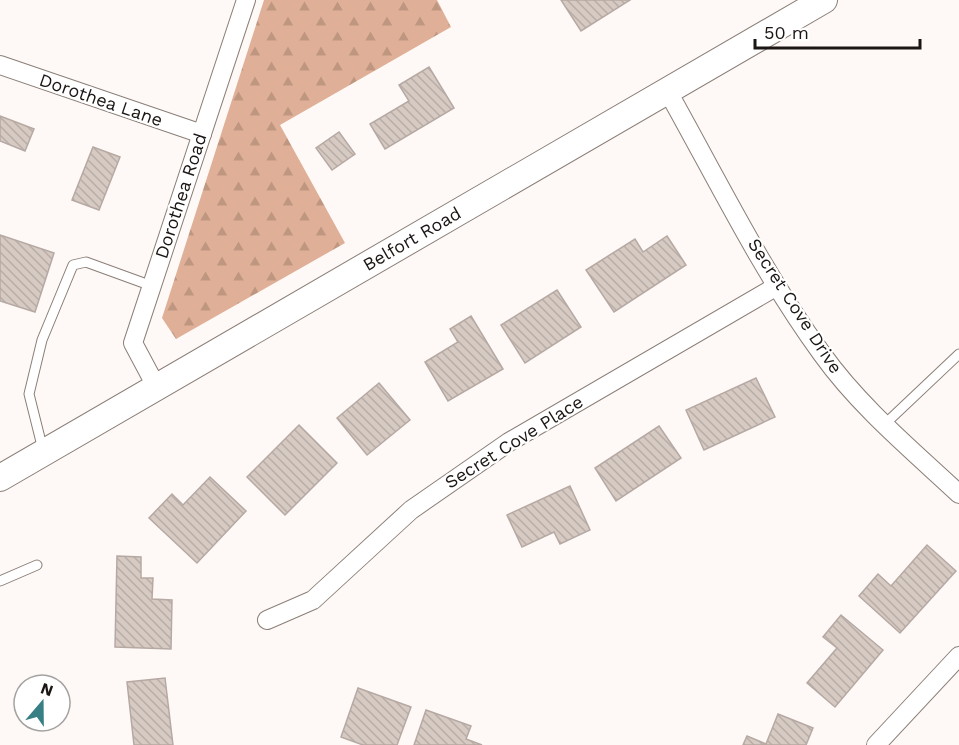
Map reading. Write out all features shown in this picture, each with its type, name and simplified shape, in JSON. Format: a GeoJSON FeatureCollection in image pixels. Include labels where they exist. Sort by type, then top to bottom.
{"type":"FeatureCollection","features":[{"type":"Feature","properties":{"kind":"street","name":"Dorothea Road"},"geometry":{"type":"LineString","coordinates":[[157,388],[133,343],[246,0]]}},
{"type":"Feature","properties":{"kind":"street","name":"Belfort Road"},"geometry":{"type":"LineString","coordinates":[[0,478],[824,0]]}},
{"type":"Feature","properties":{"kind":"street","name":"Dorothea Lane"},"geometry":{"type":"LineString","coordinates":[[0,65],[202,134]]}},
{"type":"Feature","properties":{"kind":"street","name":"Secret Cove Drive"},"geometry":{"type":"LineString","coordinates":[[668,90],[777,286],[822,354],[850,389],[959,494]]}},
{"type":"Feature","properties":{"kind":"street","name":"Secret Cove Place"},"geometry":{"type":"LineString","coordinates":[[267,620],[313,600],[411,510],[509,442],[777,286]]}},
{"type":"Feature","properties":{"kind":"street"},"geometry":{"type":"LineString","coordinates":[[876,745],[959,656]]}},
{"type":"Feature","properties":{"kind":"lane"},"geometry":{"type":"LineString","coordinates":[[44,453],[29,394],[42,340],[74,265],[86,262],[152,286]]}},
{"type":"Feature","properties":{"kind":"lane"},"geometry":{"type":"LineString","coordinates":[[885,424],[959,354]]}},
{"type":"Feature","properties":{"kind":"lane"},"geometry":{"type":"LineString","coordinates":[[0,581],[37,565]]}},
{"type":"Feature","properties":{"kind":"green space"},"geometry":{"type":"Polygon","coordinates":[[[264,0],[437,0],[451,27],[280,125],[345,243],[176,339],[162,318],[264,0]]]}},
{"type":"Feature","properties":{"kind":"building"},"geometry":{"type":"Polygon","coordinates":[[[561,0],[630,0],[581,31],[561,0]]]}},
{"type":"Feature","properties":{"kind":"building"},"geometry":{"type":"Polygon","coordinates":[[[429,67],[454,108],[385,149],[370,124],[409,101],[399,85],[429,67]]]}},
{"type":"Feature","properties":{"kind":"building"},"geometry":{"type":"Polygon","coordinates":[[[0,116],[34,129],[25,151],[0,141],[0,116]]]}},
{"type":"Feature","properties":{"kind":"building"},"geometry":{"type":"Polygon","coordinates":[[[339,132],[355,154],[332,170],[316,148],[339,132]]]}},
{"type":"Feature","properties":{"kind":"building"},"geometry":{"type":"Polygon","coordinates":[[[93,147],[120,157],[99,210],[72,200],[93,147]]]}},
{"type":"Feature","properties":{"kind":"building"},"geometry":{"type":"Polygon","coordinates":[[[0,235],[54,253],[35,312],[0,301],[0,235]]]}},
{"type":"Feature","properties":{"kind":"building"},"geometry":{"type":"Polygon","coordinates":[[[667,236],[686,265],[614,312],[586,270],[635,239],[643,252],[667,236]]]}},
{"type":"Feature","properties":{"kind":"building"},"geometry":{"type":"Polygon","coordinates":[[[557,290],[581,327],[525,363],[501,325],[557,290]]]}},
{"type":"Feature","properties":{"kind":"building"},"geometry":{"type":"Polygon","coordinates":[[[471,316],[503,369],[448,401],[425,362],[458,342],[450,329],[471,316]]]}},
{"type":"Feature","properties":{"kind":"building"},"geometry":{"type":"Polygon","coordinates":[[[756,378],[775,417],[704,450],[686,410],[756,378]]]}},
{"type":"Feature","properties":{"kind":"building"},"geometry":{"type":"Polygon","coordinates":[[[379,383],[410,420],[367,455],[337,418],[379,383]]]}},
{"type":"Feature","properties":{"kind":"building"},"geometry":{"type":"Polygon","coordinates":[[[299,425],[337,463],[285,515],[247,477],[299,425]]]}},
{"type":"Feature","properties":{"kind":"building"},"geometry":{"type":"Polygon","coordinates":[[[659,426],[681,458],[616,501],[595,468],[659,426]]]}},
{"type":"Feature","properties":{"kind":"building"},"geometry":{"type":"Polygon","coordinates":[[[210,477],[246,511],[197,563],[149,518],[172,494],[183,505],[210,477]]]}},
{"type":"Feature","properties":{"kind":"building"},"geometry":{"type":"Polygon","coordinates":[[[570,486],[590,530],[560,544],[554,532],[522,547],[507,515],[570,486]]]}},
{"type":"Feature","properties":{"kind":"building"},"geometry":{"type":"Polygon","coordinates":[[[927,545],[956,571],[900,633],[859,596],[878,574],[891,586],[927,545]]]}},
{"type":"Feature","properties":{"kind":"building"},"geometry":{"type":"Polygon","coordinates":[[[117,556],[141,557],[141,578],[153,578],[152,599],[172,600],[171,649],[115,647],[117,556]]]}},
{"type":"Feature","properties":{"kind":"building"},"geometry":{"type":"Polygon","coordinates":[[[841,615],[883,650],[835,707],[807,683],[837,648],[823,637],[841,615]]]}},
{"type":"Feature","properties":{"kind":"building"},"geometry":{"type":"Polygon","coordinates":[[[165,678],[173,745],[134,745],[127,682],[165,678]]]}},
{"type":"Feature","properties":{"kind":"building"},"geometry":{"type":"Polygon","coordinates":[[[358,688],[411,707],[397,745],[363,745],[341,737],[358,688]]]}},
{"type":"Feature","properties":{"kind":"building"},"geometry":{"type":"Polygon","coordinates":[[[426,710],[471,726],[466,739],[482,745],[414,745],[426,710]]]}},
{"type":"Feature","properties":{"kind":"building"},"geometry":{"type":"Polygon","coordinates":[[[778,714],[813,728],[806,745],[743,745],[747,736],[766,744],[778,714]]]}}]}
